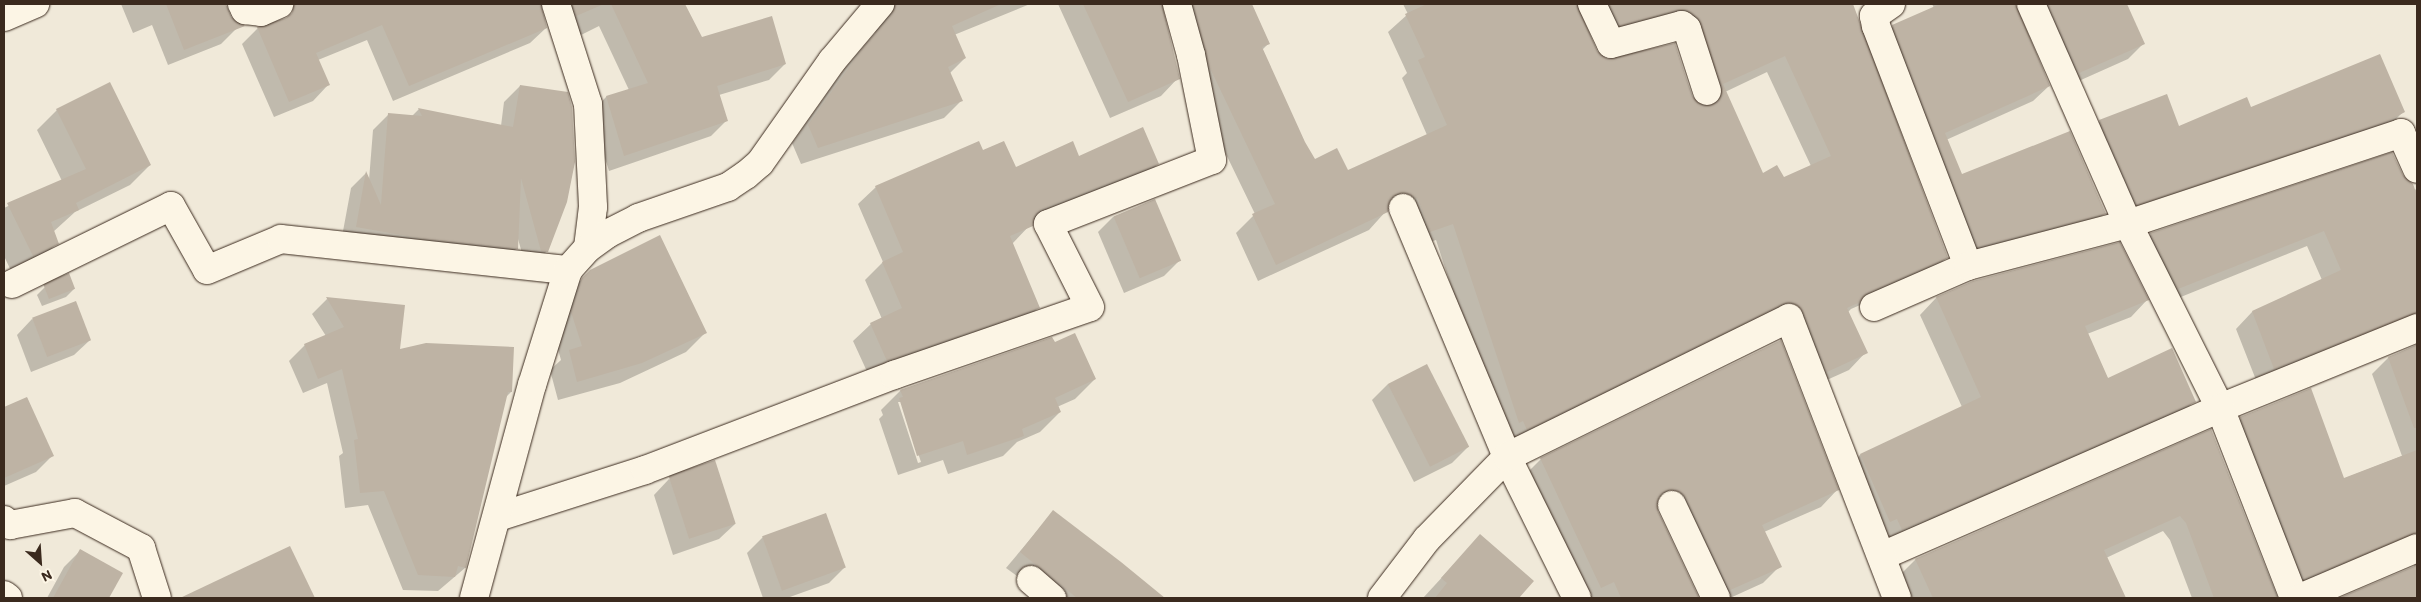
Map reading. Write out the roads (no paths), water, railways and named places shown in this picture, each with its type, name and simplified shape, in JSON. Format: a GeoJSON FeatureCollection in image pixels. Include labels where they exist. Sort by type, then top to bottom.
{"type":"FeatureCollection","features":[{"type":"Feature","properties":{"kind":"street"},"geometry":{"type":"LineString","coordinates":[[4,17],[35,4]]}},
{"type":"Feature","properties":{"kind":"street"},"geometry":{"type":"LineString","coordinates":[[242,4],[244,10],[261,12],[279,4]]}},
{"type":"Feature","properties":{"kind":"street"},"geometry":{"type":"LineString","coordinates":[[556,4],[588,104],[593,207],[588,248]]}},
{"type":"Feature","properties":{"kind":"street"},"geometry":{"type":"LineString","coordinates":[[474,598],[498,517],[532,385],[568,270],[588,248],[638,218],[728,186],[746,175],[760,162],[832,61],[880,4]]}},
{"type":"Feature","properties":{"kind":"street"},"geometry":{"type":"LineString","coordinates":[[498,517],[645,470],[894,375],[1090,307],[1048,224],[1212,160],[1191,55],[1177,4]]}},
{"type":"Feature","properties":{"kind":"street"},"geometry":{"type":"LineString","coordinates":[[1592,4],[1611,44],[1682,25],[1687,29],[1707,92]]}},
{"type":"Feature","properties":{"kind":"street"},"geometry":{"type":"LineString","coordinates":[[1890,4],[1874,16],[1876,26],[1968,266]]}},
{"type":"Feature","properties":{"kind":"street"},"geometry":{"type":"LineString","coordinates":[[2031,4],[2128,224],[2220,408],[2294,598]]}},
{"type":"Feature","properties":{"kind":"street"},"geometry":{"type":"LineString","coordinates":[[1874,307],[1968,266],[2128,224],[2401,133],[2417,169]]}},
{"type":"Feature","properties":{"kind":"street"},"geometry":{"type":"LineString","coordinates":[[12,284],[171,206],[207,270],[281,239],[568,270]]}},
{"type":"Feature","properties":{"kind":"street"},"geometry":{"type":"LineString","coordinates":[[1403,208],[1507,457],[1577,598]]}},
{"type":"Feature","properties":{"kind":"street"},"geometry":{"type":"LineString","coordinates":[[1382,598],[1427,539],[1507,457],[1789,318],[1897,598]]}},
{"type":"Feature","properties":{"kind":"street"},"geometry":{"type":"LineString","coordinates":[[1882,556],[2220,408],[2417,328]]}},
{"type":"Feature","properties":{"kind":"street"},"geometry":{"type":"LineString","coordinates":[[1672,505],[1716,598]]}},
{"type":"Feature","properties":{"kind":"street"},"geometry":{"type":"LineString","coordinates":[[4,520],[10,525],[75,513],[141,548],[157,598]]}},
{"type":"Feature","properties":{"kind":"street"},"geometry":{"type":"LineString","coordinates":[[2300,598],[2417,548]]}},
{"type":"Feature","properties":{"kind":"street"},"geometry":{"type":"LineString","coordinates":[[1031,580],[1052,598]]}},
{"type":"Feature","properties":{"kind":"street"},"geometry":{"type":"LineString","coordinates":[[4,595],[8,598]]}}]}
